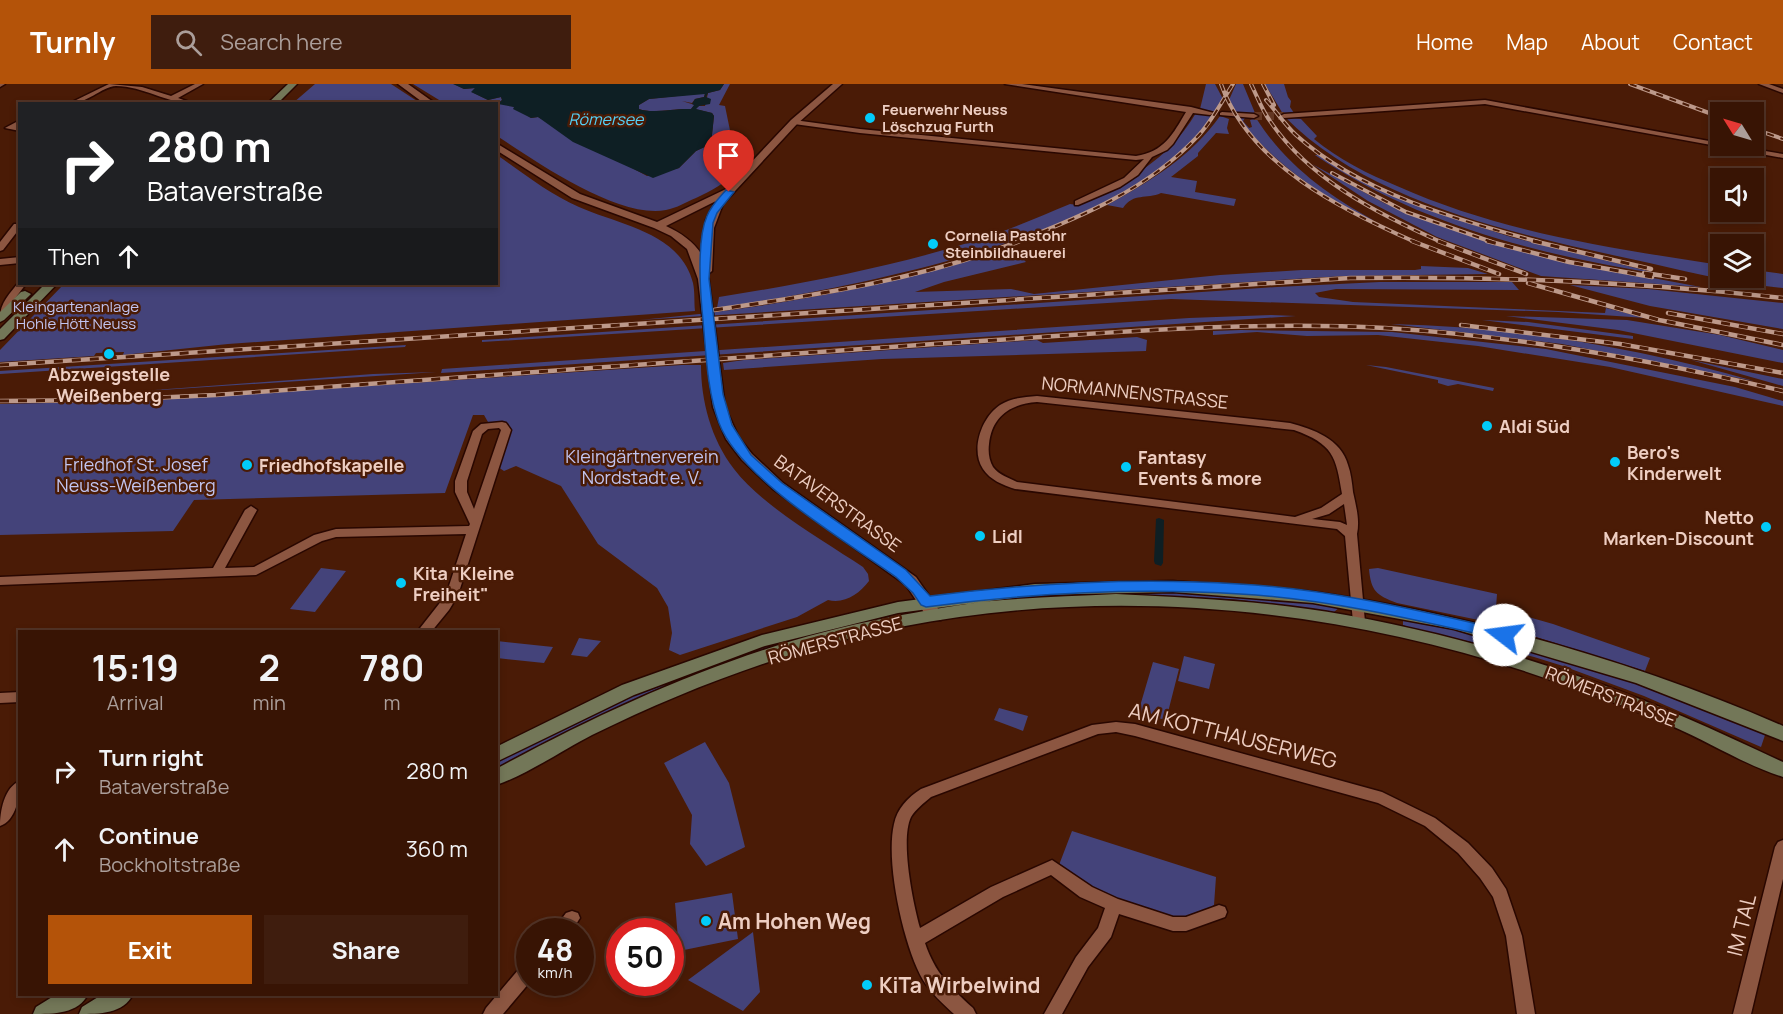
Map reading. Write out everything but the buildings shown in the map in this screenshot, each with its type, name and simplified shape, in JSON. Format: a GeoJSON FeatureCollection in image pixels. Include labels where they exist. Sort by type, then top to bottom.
{"type":"FeatureCollection","features":[{"type":"Feature","properties":{"kind":"main road"},"geometry":{"type":"LineString","coordinates":[[273,102],[293,84]]}},
{"type":"Feature","properties":{"kind":"main road"},"geometry":{"type":"LineString","coordinates":[[284,102],[303,84]]}},
{"type":"Feature","properties":{"kind":"main road"},"geometry":{"type":"LineString","coordinates":[[2,316],[36,285]]}},
{"type":"Feature","properties":{"kind":"main road"},"geometry":{"type":"LineString","coordinates":[[0,336],[50,285]]}},
{"type":"Feature","properties":{"kind":"main road","name":"RÖMERSTRASSE"},"geometry":{"type":"LineString","coordinates":[[498,754],[565,719],[696,663],[778,636],[848,617],[926,602],[1023,590],[1123,585],[1240,589],[1358,604],[1444,620],[1557,650],[1646,680],[1783,734]]}},
{"type":"Feature","properties":{"kind":"main road","name":"RÖMERSTRASSE"},"geometry":{"type":"LineString","coordinates":[[498,777],[572,736],[620,714],[731,669],[850,633],[935,616],[1049,603],[1167,600],[1248,605],[1359,622],[1446,641],[1562,676],[1663,715],[1783,770]]}},
{"type":"Feature","properties":{"kind":"main road"},"geometry":{"type":"LineString","coordinates":[[44,1014],[75,996]]}},
{"type":"Feature","properties":{"kind":"main road"},"geometry":{"type":"LineString","coordinates":[[90,1014],[120,996]]}},
{"type":"Feature","properties":{"kind":"street"},"geometry":{"type":"LineString","coordinates":[[75,102],[114,84],[173,100],[200,84]]}},
{"type":"Feature","properties":{"kind":"street"},"geometry":{"type":"LineString","coordinates":[[402,84],[429,102]]}},
{"type":"Feature","properties":{"kind":"street"},"geometry":{"type":"LineString","coordinates":[[704,279],[709,223],[719,203],[794,122],[838,84]]}},
{"type":"Feature","properties":{"kind":"street"},"geometry":{"type":"LineString","coordinates":[[1008,84],[1210,112]]}},
{"type":"Feature","properties":{"kind":"street"},"geometry":{"type":"LineString","coordinates":[[1762,84],[1783,92]]}},
{"type":"Feature","properties":{"kind":"street"},"geometry":{"type":"LineString","coordinates":[[1284,116],[1485,102],[1710,143]]}},
{"type":"Feature","properties":{"kind":"street"},"geometry":{"type":"LineString","coordinates":[[794,122],[1120,158],[1149,158],[1158,154],[1172,141],[1191,109]]}},
{"type":"Feature","properties":{"kind":"street"},"geometry":{"type":"LineString","coordinates":[[1222,114],[1254,116]]}},
{"type":"Feature","properties":{"kind":"street"},"geometry":{"type":"LineString","coordinates":[[18,123],[9,128],[18,129]]}},
{"type":"Feature","properties":{"kind":"street","name":"BATAVERSTRASSE"},"geometry":{"type":"LineString","coordinates":[[498,147],[576,196],[658,226],[675,234],[691,246],[698,256],[704,279],[718,400],[722,416],[733,439],[747,457],[777,486],[901,573],[918,590],[935,616]]}},
{"type":"Feature","properties":{"kind":"street"},"geometry":{"type":"LineString","coordinates":[[1764,153],[1783,156]]}},
{"type":"Feature","properties":{"kind":"street"},"geometry":{"type":"LineString","coordinates":[[1078,203],[1130,176],[1143,167],[1149,158]]}},
{"type":"Feature","properties":{"kind":"street"},"geometry":{"type":"LineString","coordinates":[[658,226],[709,201],[739,181]]}},
{"type":"Feature","properties":{"kind":"street"},"geometry":{"type":"LineString","coordinates":[[0,248],[17,226]]}},
{"type":"Feature","properties":{"kind":"street"},"geometry":{"type":"LineString","coordinates":[[0,248],[18,240]]}},
{"type":"Feature","properties":{"kind":"street"},"geometry":{"type":"LineString","coordinates":[[0,261],[18,261]]}},
{"type":"Feature","properties":{"kind":"street"},"geometry":{"type":"LineString","coordinates":[[2,316],[9,300],[21,285]]}},
{"type":"Feature","properties":{"kind":"street","name":"NORMANNENSTRASSE"},"geometry":{"type":"LineString","coordinates":[[1351,534],[1340,526],[1016,485],[994,474],[984,462],[983,447],[987,426],[994,414],[1006,406],[1037,399],[1290,426],[1307,431],[1335,450],[1344,465],[1353,524],[1351,534],[1359,622]]}},
{"type":"Feature","properties":{"kind":"street"},"geometry":{"type":"LineString","coordinates":[[425,630],[445,607],[452,595],[506,430],[502,425],[485,426],[477,433],[461,480],[460,492],[474,526]]}},
{"type":"Feature","properties":{"kind":"street","name":"NORMANNENSTRASSE"},"geometry":{"type":"LineString","coordinates":[[1290,519],[1317,514],[1347,496]]}},
{"type":"Feature","properties":{"kind":"street"},"geometry":{"type":"LineString","coordinates":[[217,572],[251,510]]}},
{"type":"Feature","properties":{"kind":"street"},"geometry":{"type":"LineString","coordinates":[[0,581],[256,571],[318,538],[336,533],[474,526]]}},
{"type":"Feature","properties":{"kind":"street"},"geometry":{"type":"LineString","coordinates":[[0,698],[18,697]]}},
{"type":"Feature","properties":{"kind":"street","name":"AM KOTTHAUSERWEG"},"geometry":{"type":"LineString","coordinates":[[967,1014],[929,975],[915,940],[900,858],[900,826],[905,814],[914,801],[926,793],[1060,741],[1097,729],[1123,728],[1382,798],[1430,822],[1463,848],[1486,873],[1500,894],[1514,936],[1526,1014]]}},
{"type":"Feature","properties":{"kind":"street"},"geometry":{"type":"LineString","coordinates":[[0,820],[18,791]]}},
{"type":"Feature","properties":{"kind":"street","name":"IM TAL"},"geometry":{"type":"LineString","coordinates":[[1742,1014],[1783,847]]}},
{"type":"Feature","properties":{"kind":"street"},"geometry":{"type":"LineString","coordinates":[[915,940],[997,892],[1052,867],[1086,892],[1114,906],[1173,924],[1186,924],[1219,912]]}},
{"type":"Feature","properties":{"kind":"street"},"geometry":{"type":"LineString","coordinates":[[1053,1014],[1082,962],[1105,932],[1114,906]]}},
{"type":"Feature","properties":{"kind":"street"},"geometry":{"type":"LineString","coordinates":[[492,1014],[516,986]]}},
{"type":"Feature","properties":{"kind":"green space"},"geometry":{"type":"Polygon","coordinates":[[[315,84],[391,84],[418,102],[294,102],[315,84]]]}},
{"type":"Feature","properties":{"kind":"green space"},"geometry":{"type":"Polygon","coordinates":[[[413,84],[454,84],[464,89],[475,88],[472,92],[488,100],[501,97],[502,100],[498,103],[442,102],[413,84]]]}},
{"type":"Feature","properties":{"kind":"green space"},"geometry":{"type":"Polygon","coordinates":[[[724,84],[730,84],[719,105],[725,106],[733,145],[713,166],[738,170],[713,189],[674,208],[647,210],[625,206],[578,186],[498,137],[498,103],[515,107],[531,118],[538,117],[647,176],[679,168],[696,151],[711,144],[714,116],[712,113],[695,109],[705,106],[708,93],[720,90],[724,84]]]}},
{"type":"Feature","properties":{"kind":"green space"},"geometry":{"type":"Polygon","coordinates":[[[1206,84],[1215,84],[1223,99],[1187,146],[1134,186],[1069,219],[996,246],[920,268],[776,299],[717,308],[719,297],[884,266],[949,249],[993,235],[1070,204],[1077,205],[1129,178],[1159,157],[1172,145],[1196,113],[1210,113],[1211,111],[1200,109],[1206,84]]]}},
{"type":"Feature","properties":{"kind":"green space"},"geometry":{"type":"Polygon","coordinates":[[[1236,84],[1243,84],[1254,115],[1237,115],[1229,100],[1236,84]]]}},
{"type":"Feature","properties":{"kind":"green space"},"geometry":{"type":"Polygon","coordinates":[[[1265,84],[1284,84],[1291,101],[1290,107],[1294,113],[1283,114],[1265,84]]]}},
{"type":"Feature","properties":{"kind":"green space"},"geometry":{"type":"Polygon","coordinates":[[[705,93],[704,97],[695,99],[692,103],[682,101],[695,105],[691,109],[651,111],[639,109],[639,105],[649,99],[705,93]]]}},
{"type":"Feature","properties":{"kind":"green space"},"geometry":{"type":"Polygon","coordinates":[[[1220,116],[1229,119],[1227,128],[1229,134],[1216,133],[1198,153],[1198,156],[1171,177],[1197,181],[1195,192],[1236,199],[1234,206],[1161,193],[1136,198],[1123,208],[1107,205],[1154,177],[1183,156],[1220,116]]]}},
{"type":"Feature","properties":{"kind":"green space"},"geometry":{"type":"Polygon","coordinates":[[[1285,117],[1301,119],[1317,136],[1314,139],[1354,166],[1436,202],[1515,227],[1597,245],[1710,263],[1710,277],[1541,239],[1447,211],[1401,193],[1358,172],[1319,147],[1285,117]]]}},
{"type":"Feature","properties":{"kind":"green space"},"geometry":{"type":"Polygon","coordinates":[[[1238,118],[1245,118],[1243,121],[1249,128],[1252,127],[1250,120],[1256,118],[1267,135],[1293,164],[1339,200],[1373,220],[1360,216],[1306,182],[1276,158],[1238,118]]]}},
{"type":"Feature","properties":{"kind":"green space"},"geometry":{"type":"Polygon","coordinates":[[[1315,155],[1356,177],[1434,212],[1511,237],[1660,274],[1569,257],[1480,233],[1395,200],[1315,155]]]}},
{"type":"Feature","properties":{"kind":"green space","name":"Kleingartenanlage Hohle Hött Neuss"},"geometry":{"type":"Polygon","coordinates":[[[498,156],[568,202],[662,241],[686,266],[694,290],[695,311],[228,344],[123,355],[124,352],[96,353],[94,356],[0,362],[0,350],[63,285],[498,285],[498,156]]]}},
{"type":"Feature","properties":{"kind":"green space"},"geometry":{"type":"Polygon","coordinates":[[[1312,164],[1384,203],[1470,235],[1562,261],[1701,287],[1541,276],[1437,237],[1368,201],[1312,164]]]}},
{"type":"Feature","properties":{"kind":"green space"},"geometry":{"type":"Polygon","coordinates":[[[1011,247],[1026,262],[944,282],[915,292],[1011,289],[1034,294],[1220,275],[1302,270],[1415,270],[1421,269],[1421,266],[1468,268],[1488,274],[1344,276],[639,320],[780,303],[873,285],[920,274],[1011,247]]]}},
{"type":"Feature","properties":{"kind":"green space"},"geometry":{"type":"Polygon","coordinates":[[[1764,271],[1783,274],[1783,288],[1764,286],[1764,271]]]}},
{"type":"Feature","properties":{"kind":"green space"},"geometry":{"type":"Polygon","coordinates":[[[1380,282],[1512,282],[1519,290],[1336,289],[1315,293],[1319,297],[1353,302],[1605,313],[1606,308],[1646,318],[1558,312],[1171,299],[482,342],[482,340],[1380,282]]]}},
{"type":"Feature","properties":{"kind":"green space"},"geometry":{"type":"Polygon","coordinates":[[[1570,285],[1648,289],[1783,303],[1783,329],[1650,306],[1570,285]]]}},
{"type":"Feature","properties":{"kind":"green space"},"geometry":{"type":"Polygon","coordinates":[[[1296,316],[441,373],[442,369],[1189,318],[1296,316]]]}},
{"type":"Feature","properties":{"kind":"green space"},"geometry":{"type":"Polygon","coordinates":[[[1506,316],[1627,320],[1720,335],[1783,350],[1783,363],[1618,330],[1506,316]]]}},
{"type":"Feature","properties":{"kind":"green space"},"geometry":{"type":"Polygon","coordinates":[[[1482,320],[1528,322],[1633,336],[1633,339],[1482,320]]]}},
{"type":"Feature","properties":{"kind":"green space"},"geometry":{"type":"Polygon","coordinates":[[[1391,324],[1483,329],[1574,341],[1665,358],[1754,381],[1562,344],[1391,324]]]}},
{"type":"Feature","properties":{"kind":"green space"},"geometry":{"type":"Polygon","coordinates":[[[1213,331],[1392,332],[1546,349],[1735,387],[1783,401],[1783,406],[1610,367],[1478,346],[1378,335],[1307,336],[1257,332],[1213,335],[1213,331]]]}},
{"type":"Feature","properties":{"kind":"green space"},"geometry":{"type":"Polygon","coordinates":[[[1137,337],[1147,340],[1146,351],[882,359],[724,370],[723,363],[1037,340],[1043,343],[1137,337]]]}},
{"type":"Feature","properties":{"kind":"green space"},"geometry":{"type":"Polygon","coordinates":[[[406,345],[405,347],[0,374],[0,371],[406,345]]]}},
{"type":"Feature","properties":{"kind":"green space"},"geometry":{"type":"Polygon","coordinates":[[[1691,360],[1783,379],[1783,386],[1691,360]]]}},
{"type":"Feature","properties":{"kind":"green space"},"geometry":{"type":"Polygon","coordinates":[[[701,365],[705,406],[713,432],[726,457],[746,483],[794,522],[863,567],[868,574],[869,581],[856,594],[840,601],[828,600],[797,617],[680,655],[669,650],[672,633],[668,607],[657,588],[598,544],[561,486],[516,466],[504,471],[498,467],[510,428],[508,423],[488,422],[484,415],[473,415],[445,493],[194,500],[173,531],[0,535],[0,404],[143,401],[701,365]]]}},
{"type":"Feature","properties":{"kind":"green space"},"geometry":{"type":"Polygon","coordinates":[[[1366,365],[1494,388],[1493,391],[1458,384],[1448,386],[1438,383],[1438,380],[1366,365]]]}},
{"type":"Feature","properties":{"kind":"green space"},"geometry":{"type":"Polygon","coordinates":[[[437,372],[86,395],[373,374],[437,372]]]}},
{"type":"Feature","properties":{"kind":"green space"},"geometry":{"type":"Polygon","coordinates":[[[321,568],[346,571],[315,612],[290,609],[321,568]]]}},
{"type":"Feature","properties":{"kind":"green space"},"geometry":{"type":"Polygon","coordinates":[[[1378,568],[1497,594],[1496,608],[1553,624],[1650,658],[1645,671],[1488,622],[1397,603],[1379,595],[1373,587],[1369,569],[1378,568]]]}},
{"type":"Feature","properties":{"kind":"green space"},"geometry":{"type":"Polygon","coordinates":[[[1157,590],[1289,598],[1340,607],[1334,612],[1243,600],[1153,596],[1062,597],[971,605],[969,600],[1002,596],[1157,590]]]}},
{"type":"Feature","properties":{"kind":"green space"},"geometry":{"type":"Polygon","coordinates":[[[883,614],[884,617],[793,642],[678,685],[573,730],[498,769],[498,761],[630,696],[749,650],[883,614]]]}},
{"type":"Feature","properties":{"kind":"green space"},"geometry":{"type":"Polygon","coordinates":[[[1403,616],[1598,668],[1766,732],[1761,747],[1644,696],[1563,666],[1408,627],[1403,625],[1403,616]]]}},
{"type":"Feature","properties":{"kind":"green space"},"geometry":{"type":"Polygon","coordinates":[[[579,638],[601,641],[587,657],[571,655],[579,638]]]}},
{"type":"Feature","properties":{"kind":"green space"},"geometry":{"type":"Polygon","coordinates":[[[498,641],[553,647],[544,663],[498,658],[498,641]]]}},
{"type":"Feature","properties":{"kind":"green space"},"geometry":{"type":"Polygon","coordinates":[[[1184,656],[1215,664],[1209,689],[1178,681],[1184,656]]]}},
{"type":"Feature","properties":{"kind":"green space"},"geometry":{"type":"Polygon","coordinates":[[[1153,662],[1179,669],[1166,720],[1138,713],[1153,662]]]}},
{"type":"Feature","properties":{"kind":"green space"},"geometry":{"type":"Polygon","coordinates":[[[999,708],[1028,716],[1023,731],[994,720],[999,708]]]}},
{"type":"Feature","properties":{"kind":"green space","name":"Am Hohen Weg"},"geometry":{"type":"Polygon","coordinates":[[[705,742],[729,783],[745,847],[706,866],[690,844],[692,815],[664,763],[705,742]]]}},
{"type":"Feature","properties":{"kind":"green space"},"geometry":{"type":"Polygon","coordinates":[[[1072,831],[1216,877],[1214,905],[1193,916],[1169,920],[1093,889],[1059,865],[1072,831]]]}},
{"type":"Feature","properties":{"kind":"green space","name":"Am Hohen Weg"},"geometry":{"type":"Polygon","coordinates":[[[732,893],[738,939],[684,950],[684,918],[676,918],[675,903],[732,893]]]}},
{"type":"Feature","properties":{"kind":"green space"},"geometry":{"type":"Polygon","coordinates":[[[753,932],[760,992],[743,1011],[688,980],[753,932]]]}},
{"type":"Feature","properties":{"kind":"water","name":"Römersee"},"geometry":{"type":"Polygon","coordinates":[[[453,84],[724,84],[720,90],[708,93],[706,97],[711,99],[710,104],[699,106],[696,109],[712,113],[714,116],[711,144],[696,151],[679,168],[653,178],[573,142],[538,117],[531,118],[513,109],[514,107],[498,104],[502,100],[501,97],[488,100],[471,92],[475,88],[464,89],[453,84]],[[705,94],[649,99],[639,105],[639,109],[650,111],[691,109],[695,99],[704,97],[705,94]]]}},
{"type":"Feature","properties":{"kind":"water"},"geometry":{"type":"Polygon","coordinates":[[[1156,519],[1164,520],[1163,563],[1161,566],[1155,564],[1154,561],[1156,519]]]}},
{"type":"Feature","properties":{"kind":"tunnel"},"geometry":{"type":"LineString","coordinates":[[1254,116],[1284,116]]}},
{"type":"Feature","properties":{"kind":"railway"},"geometry":{"type":"LineString","coordinates":[[1221,84],[1226,95]]}},
{"type":"Feature","properties":{"kind":"railway"},"geometry":{"type":"LineString","coordinates":[[1226,95],[1233,84]]}},
{"type":"Feature","properties":{"kind":"railway"},"geometry":{"type":"LineString","coordinates":[[1251,84],[1267,117],[1286,142],[1325,178],[1393,220],[1441,242]]}},
{"type":"Feature","properties":{"kind":"railway"},"geometry":{"type":"LineString","coordinates":[[1263,84],[1274,105]]}},
{"type":"Feature","properties":{"kind":"railway"},"geometry":{"type":"LineString","coordinates":[[1630,84],[1710,113]]}},
{"type":"Feature","properties":{"kind":"railway"},"geometry":{"type":"LineString","coordinates":[[1016,242],[1089,212],[1157,172],[1202,131],[1226,95]]}},
{"type":"Feature","properties":{"kind":"railway"},"geometry":{"type":"LineString","coordinates":[[1226,95],[1235,113],[1253,138],[1276,161],[1329,199],[1415,242]]}},
{"type":"Feature","properties":{"kind":"railway"},"geometry":{"type":"LineString","coordinates":[[1266,100],[1288,127],[1321,155],[1380,189],[1443,214],[1539,242]]}},
{"type":"Feature","properties":{"kind":"railway"},"geometry":{"type":"LineString","coordinates":[[1764,132],[1783,139]]}},
{"type":"Feature","properties":{"kind":"railway"},"geometry":{"type":"LineString","coordinates":[[1332,173],[1406,212],[1492,242]]}},
{"type":"Feature","properties":{"kind":"railway"},"geometry":{"type":"LineString","coordinates":[[714,310],[831,292],[908,276],[1020,241]]}},
{"type":"Feature","properties":{"kind":"railway"},"geometry":{"type":"LineString","coordinates":[[1412,241],[1499,274]]}},
{"type":"Feature","properties":{"kind":"railway"},"geometry":{"type":"LineString","coordinates":[[1438,241],[1526,274]]}},
{"type":"Feature","properties":{"kind":"railway"},"geometry":{"type":"LineString","coordinates":[[1487,241],[1569,262],[1652,277]]}},
{"type":"Feature","properties":{"kind":"railway"},"geometry":{"type":"LineString","coordinates":[[1533,241],[1651,269]]}},
{"type":"Feature","properties":{"kind":"railway"},"geometry":{"type":"LineString","coordinates":[[1644,273],[1685,279]]}},
{"type":"Feature","properties":{"kind":"railway"},"geometry":{"type":"LineString","coordinates":[[0,365],[1350,278],[1567,281],[1783,298]]}},
{"type":"Feature","properties":{"kind":"railway"},"geometry":{"type":"LineString","coordinates":[[1528,283],[1659,320],[1783,345]]}},
{"type":"Feature","properties":{"kind":"railway"},"geometry":{"type":"LineString","coordinates":[[1668,313],[1783,334]]}},
{"type":"Feature","properties":{"kind":"railway"},"geometry":{"type":"LineString","coordinates":[[1461,325],[1620,344],[1783,373]]}},
{"type":"Feature","properties":{"kind":"railway"},"geometry":{"type":"LineString","coordinates":[[0,401],[108,400],[216,395],[1103,333],[1272,326],[1385,328],[1536,343],[1685,369],[1783,391]]}},
{"type":"Feature","properties":{"kind":"place","name":"Feuerwehr Neuss Löschzug Furth"},"geometry":{"type":"Point","coordinates":[870,118]}},
{"type":"Feature","properties":{"kind":"place","name":"Cornelia Pastohr Steinbildhauerei"},"geometry":{"type":"Point","coordinates":[933,244]}},
{"type":"Feature","properties":{"kind":"place","name":"Abzweigstelle Weißenberg"},"geometry":{"type":"Point","coordinates":[109,354]}},
{"type":"Feature","properties":{"kind":"place","name":"Aldi Süd"},"geometry":{"type":"Point","coordinates":[1487,426]}},
{"type":"Feature","properties":{"kind":"place","name":"Bero's Kinderwelt"},"geometry":{"type":"Point","coordinates":[1615,462]}},
{"type":"Feature","properties":{"kind":"place","name":"Friedhofskapelle"},"geometry":{"type":"Point","coordinates":[247,465]}},
{"type":"Feature","properties":{"kind":"place","name":"Fantasy Events & more"},"geometry":{"type":"Point","coordinates":[1126,467]}},
{"type":"Feature","properties":{"kind":"place","name":"Netto Marken-Discount"},"geometry":{"type":"Point","coordinates":[1766,527]}},
{"type":"Feature","properties":{"kind":"place","name":"Lidl"},"geometry":{"type":"Point","coordinates":[980,536]}},
{"type":"Feature","properties":{"kind":"place","name":"Kita \"Kleine Freiheit\""},"geometry":{"type":"Point","coordinates":[401,583]}},
{"type":"Feature","properties":{"kind":"place","name":"Am Hohen Weg"},"geometry":{"type":"Point","coordinates":[706,921]}},
{"type":"Feature","properties":{"kind":"place","name":"KiTa Wirbelwind"},"geometry":{"type":"Point","coordinates":[867,985]}},
{"type":"Feature","properties":{"kind":"route"},"geometry":{"type":"LineString","coordinates":[[729,192],[719,203],[709,223],[704,279],[717,394],[726,425],[733,439],[747,457],[777,486],[901,573],[911,581],[926,602],[1069,586],[1190,586],[1292,594],[1400,611],[1504,635]]}},
{"type":"Feature","properties":{"kind":"park label","name":"Kleingärtnerverein Nordstadt e. V."},"geometry":{"type":"Point","coordinates":[642,466]}},
{"type":"Feature","properties":{"kind":"park label","name":"Friedhof St. Josef Neuss-Weißenberg"},"geometry":{"type":"Point","coordinates":[136,474]}}]}
